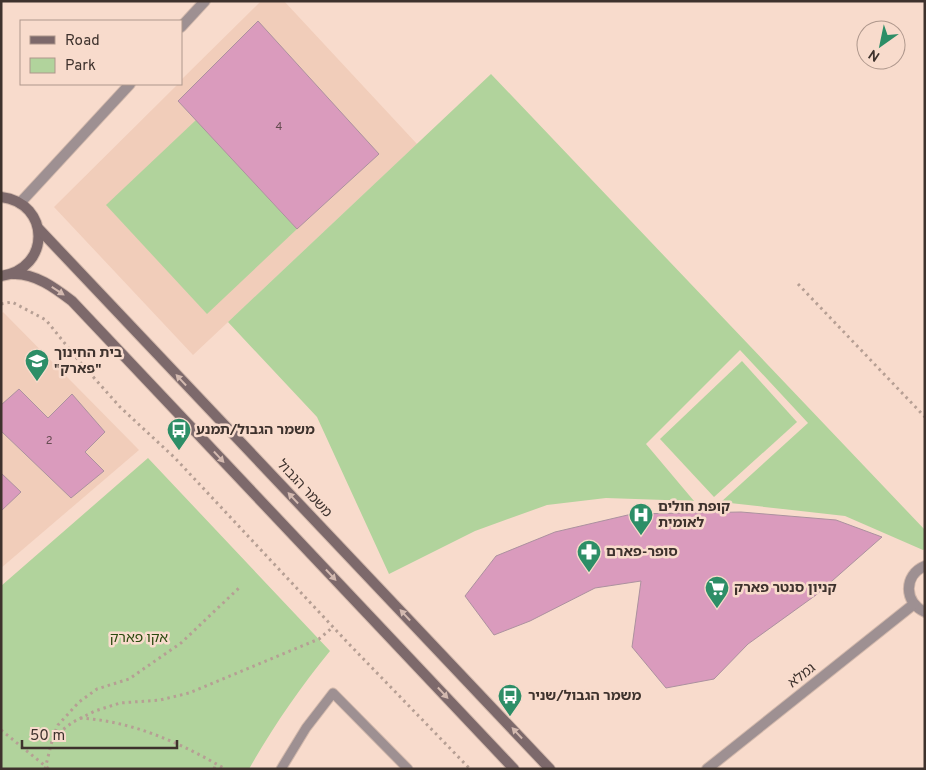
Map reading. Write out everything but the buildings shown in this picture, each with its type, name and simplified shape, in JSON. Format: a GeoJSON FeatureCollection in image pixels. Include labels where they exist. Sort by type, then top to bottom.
{"type":"FeatureCollection","features":[{"type":"Feature","properties":{"kind":"main road"},"geometry":{"type":"LineString","coordinates":[[1,188],[18,201]]}},
{"type":"Feature","properties":{"kind":"main road"},"geometry":{"type":"LineString","coordinates":[[1,197],[18,201]]}},
{"type":"Feature","properties":{"kind":"main road","name":"משמר הגבול"},"geometry":{"type":"LineString","coordinates":[[18,201],[30,212],[38,228],[550,769]]}},
{"type":"Feature","properties":{"kind":"main road"},"geometry":{"type":"LineString","coordinates":[[13,274],[24,268],[36,253],[39,240],[38,228]]}},
{"type":"Feature","properties":{"kind":"main road"},"geometry":{"type":"LineString","coordinates":[[1,276],[22,274],[40,280],[72,301],[514,769]]}},
{"type":"Feature","properties":{"kind":"street"},"geometry":{"type":"LineString","coordinates":[[182,26],[205,1]]}},
{"type":"Feature","properties":{"kind":"street"},"geometry":{"type":"LineString","coordinates":[[18,201],[129,85]]}},
{"type":"Feature","properties":{"kind":"street"},"geometry":{"type":"LineString","coordinates":[[925,566],[915,573],[909,583],[909,594],[914,604],[925,612]]}},
{"type":"Feature","properties":{"kind":"street","name":"גמלא"},"geometry":{"type":"LineString","coordinates":[[707,769],[914,604]]}},
{"type":"Feature","properties":{"kind":"lane"},"geometry":{"type":"LineString","coordinates":[[280,769],[306,728],[334,693],[408,769]]}},
{"type":"Feature","properties":{"kind":"path"},"geometry":{"type":"LineString","coordinates":[[798,284],[925,417]]}},
{"type":"Feature","properties":{"kind":"path"},"geometry":{"type":"LineString","coordinates":[[1,304],[12,302],[46,320],[79,361],[120,406],[175,458],[406,704],[470,769]]}},
{"type":"Feature","properties":{"kind":"path"},"geometry":{"type":"LineString","coordinates":[[45,767],[58,725],[79,702],[97,689],[128,679],[181,643],[241,586]]}},
{"type":"Feature","properties":{"kind":"path"},"geometry":{"type":"LineString","coordinates":[[53,737],[80,718],[94,711],[120,703],[165,699],[199,690],[319,639],[333,627]]}},
{"type":"Feature","properties":{"kind":"path"},"geometry":{"type":"LineString","coordinates":[[80,718],[110,722],[157,735],[225,769]]}},
{"type":"Feature","properties":{"kind":"path"},"geometry":{"type":"LineString","coordinates":[[1,730],[49,769]]}},
{"type":"Feature","properties":{"kind":"path"},"geometry":{"type":"LineString","coordinates":[[214,769],[216,764]]}},
{"type":"Feature","properties":{"kind":"shaded area"},"geometry":{"type":"Polygon","coordinates":[[[261,1],[284,1],[417,144],[193,355],[54,207],[177,85],[182,85],[182,79],[261,1]]]}},
{"type":"Feature","properties":{"kind":"shaded area","name":"בית החינוך \"פארק\""},"geometry":{"type":"Polygon","coordinates":[[[3,312],[139,450],[1,568],[1,314],[3,312]]]}},
{"type":"Feature","properties":{"kind":"green space"},"geometry":{"type":"Polygon","coordinates":[[[491,74],[925,530],[925,549],[923,550],[845,516],[721,502],[808,423],[740,350],[646,444],[694,501],[606,498],[547,505],[475,531],[389,574],[317,417],[228,322],[491,74]]]}},
{"type":"Feature","properties":{"kind":"green space"},"geometry":{"type":"Polygon","coordinates":[[[196,120],[297,229],[207,314],[106,205],[196,120]]]}},
{"type":"Feature","properties":{"kind":"green space"},"geometry":{"type":"Polygon","coordinates":[[[742,361],[797,422],[714,497],[660,439],[742,361]]]}},
{"type":"Feature","properties":{"kind":"green space","name":"אקו פארק"},"geometry":{"type":"Polygon","coordinates":[[[148,458],[330,651],[267,738],[249,769],[1,769],[1,586],[148,458]]]}},
{"type":"Feature","properties":{"kind":"place","name":"בית החינוך \"פארק\""},"geometry":{"type":"Point","coordinates":[37,382]}},
{"type":"Feature","properties":{"kind":"place","name":"משמר הגבול/תמנע"},"geometry":{"type":"Point","coordinates":[179,451]}},
{"type":"Feature","properties":{"kind":"place","name":"קופת חולים לאומית"},"geometry":{"type":"Point","coordinates":[641,536]}},
{"type":"Feature","properties":{"kind":"place","name":"סופר-פארם"},"geometry":{"type":"Point","coordinates":[589,573]}},
{"type":"Feature","properties":{"kind":"place","name":"קניון סנטר פארק"},"geometry":{"type":"Point","coordinates":[717,609]}},
{"type":"Feature","properties":{"kind":"place","name":"משמר הגבול/שניר"},"geometry":{"type":"Point","coordinates":[510,717]}}]}
